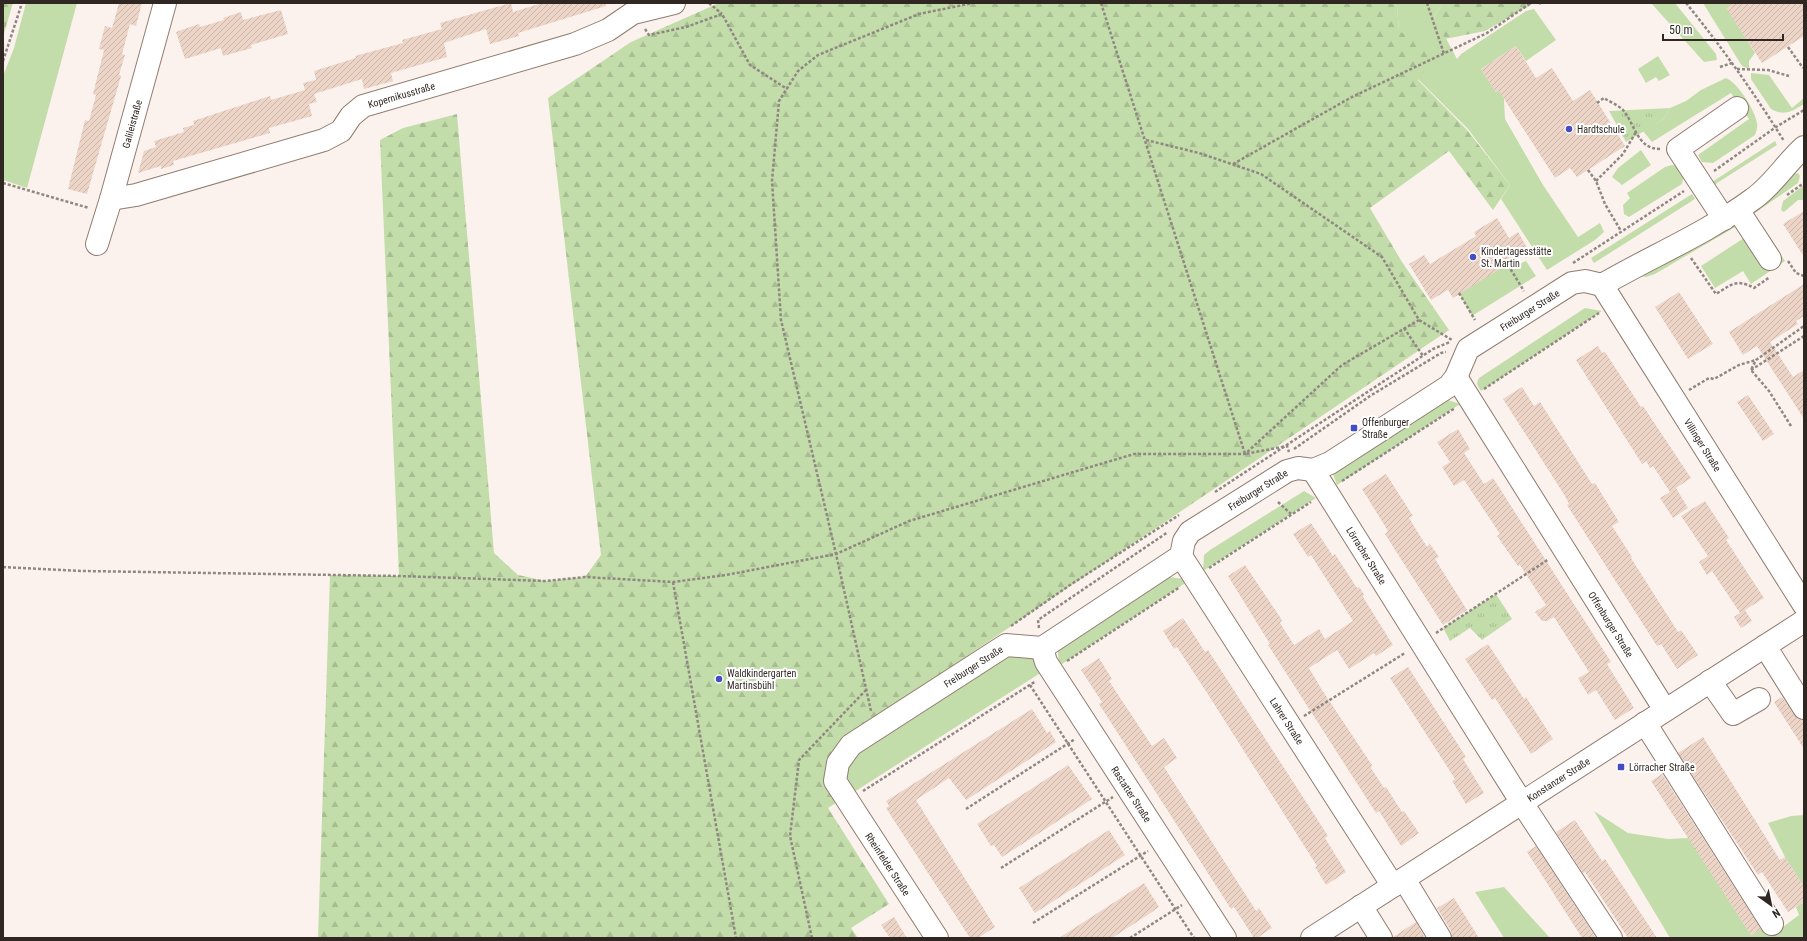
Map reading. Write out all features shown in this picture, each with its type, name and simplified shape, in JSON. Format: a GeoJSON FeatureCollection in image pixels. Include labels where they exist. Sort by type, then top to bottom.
{"type":"FeatureCollection","features":[{"type":"Feature","properties":{"kind":"street","name":"Galileistraße"},"geometry":{"type":"LineString","coordinates":[[97,244],[109,206],[164,3]]}},
{"type":"Feature","properties":{"kind":"street","name":"Kopernikusstraße"},"geometry":{"type":"LineString","coordinates":[[109,206],[136,195],[324,140],[340,132],[350,116],[363,106],[575,44],[608,30],[632,8],[666,6],[674,3]]}},
{"type":"Feature","properties":{"kind":"street"},"geometry":{"type":"LineString","coordinates":[[1737,108],[1678,149],[1699,182],[1731,214],[1779,267]]}},
{"type":"Feature","properties":{"kind":"street"},"geometry":{"type":"LineString","coordinates":[[1602,285],[1731,214],[1755,198],[1799,151]]}},
{"type":"Feature","properties":{"kind":"street","name":"Freiburger Straße"},"geometry":{"type":"LineString","coordinates":[[1181,556],[1184,541],[1190,532],[1287,471],[1305,469],[1330,463],[1449,386],[1456,377],[1468,349],[1572,283],[1585,280],[1602,285]]}},
{"type":"Feature","properties":{"kind":"street","name":"Villinger Straße"},"geometry":{"type":"LineString","coordinates":[[1602,285],[1804,605]]}},
{"type":"Feature","properties":{"kind":"street","name":"Offenburger Straße"},"geometry":{"type":"LineString","coordinates":[[1456,377],[1665,710]]}},
{"type":"Feature","properties":{"kind":"street","name":"Lörracher Straße"},"geometry":{"type":"LineString","coordinates":[[1305,469],[1421,643],[1522,803],[1611,938]]}},
{"type":"Feature","properties":{"kind":"street"},"geometry":{"type":"LineString","coordinates":[[1042,648],[1181,556]]}},
{"type":"Feature","properties":{"kind":"street","name":"Lahrer Straße"},"geometry":{"type":"LineString","coordinates":[[1181,556],[1290,724],[1399,883],[1440,938]]}},
{"type":"Feature","properties":{"kind":"street","name":"Konstanzer Straße"},"geometry":{"type":"LineString","coordinates":[[1312,938],[1804,621]]}},
{"type":"Feature","properties":{"kind":"street","name":"Freiburger Straße"},"geometry":{"type":"LineString","coordinates":[[840,790],[835,781],[838,763],[851,745],[1006,645],[1042,648]]}},
{"type":"Feature","properties":{"kind":"street"},"geometry":{"type":"LineString","coordinates":[[1765,646],[1804,708]]}},
{"type":"Feature","properties":{"kind":"street","name":"Rastatter Straße"},"geometry":{"type":"LineString","coordinates":[[1042,648],[1046,662],[1091,729],[1225,938]]}},
{"type":"Feature","properties":{"kind":"street"},"geometry":{"type":"LineString","coordinates":[[1710,681],[1733,714],[1759,699]]}},
{"type":"Feature","properties":{"kind":"street"},"geometry":{"type":"LineString","coordinates":[[1645,723],[1772,924]]}},
{"type":"Feature","properties":{"kind":"street","name":"Rheinfelder Straße"},"geometry":{"type":"LineString","coordinates":[[840,790],[937,938]]}},
{"type":"Feature","properties":{"kind":"street"},"geometry":{"type":"LineString","coordinates":[[1361,906],[1381,938]]}},
{"type":"Feature","properties":{"kind":"path"},"geometry":{"type":"LineString","coordinates":[[3,61],[22,3]]}},
{"type":"Feature","properties":{"kind":"path"},"geometry":{"type":"LineString","coordinates":[[709,3],[722,14],[750,65],[787,89]]}},
{"type":"Feature","properties":{"kind":"path"},"geometry":{"type":"LineString","coordinates":[[874,730],[836,554],[781,320],[772,181],[779,101],[798,71],[818,55],[918,14],[973,3]]}},
{"type":"Feature","properties":{"kind":"path"},"geometry":{"type":"LineString","coordinates":[[1101,3],[1245,454]]}},
{"type":"Feature","properties":{"kind":"path"},"geometry":{"type":"LineString","coordinates":[[1427,3],[1444,54]]}},
{"type":"Feature","properties":{"kind":"path"},"geometry":{"type":"LineString","coordinates":[[1232,164],[1352,97],[1487,33],[1531,3]]}},
{"type":"Feature","properties":{"kind":"path"},"geometry":{"type":"LineString","coordinates":[[1686,3],[1737,69],[1776,127],[1799,151]]}},
{"type":"Feature","properties":{"kind":"path"},"geometry":{"type":"LineString","coordinates":[[632,8],[649,35],[686,26],[722,14]]}},
{"type":"Feature","properties":{"kind":"path"},"geometry":{"type":"LineString","coordinates":[[1788,46],[1803,68]]}},
{"type":"Feature","properties":{"kind":"path"},"geometry":{"type":"LineString","coordinates":[[1720,67],[1732,63]]}},
{"type":"Feature","properties":{"kind":"path"},"geometry":{"type":"LineString","coordinates":[[1737,69],[1768,70],[1789,76]]}},
{"type":"Feature","properties":{"kind":"path"},"geometry":{"type":"LineString","coordinates":[[1597,103],[1604,98],[1623,110],[1644,143]]}},
{"type":"Feature","properties":{"kind":"path"},"geometry":{"type":"LineString","coordinates":[[1588,170],[1596,181],[1605,204],[1621,230],[1699,182],[1776,127],[1804,110]]}},
{"type":"Feature","properties":{"kind":"path"},"geometry":{"type":"LineString","coordinates":[[1596,181],[1623,154],[1636,132]]}},
{"type":"Feature","properties":{"kind":"path"},"geometry":{"type":"LineString","coordinates":[[1146,140],[1199,153],[1261,174],[1382,257],[1419,320],[1468,349]]}},
{"type":"Feature","properties":{"kind":"path"},"geometry":{"type":"LineString","coordinates":[[3,183],[109,206]]}},
{"type":"Feature","properties":{"kind":"path"},"geometry":{"type":"LineString","coordinates":[[1691,258],[1716,294],[1734,283],[1741,282],[1754,288],[1779,267]]}},
{"type":"Feature","properties":{"kind":"path"},"geometry":{"type":"LineString","coordinates":[[1508,265],[1524,292]]}},
{"type":"Feature","properties":{"kind":"path"},"geometry":{"type":"LineString","coordinates":[[1459,293],[1475,320]]}},
{"type":"Feature","properties":{"kind":"path"},"geometry":{"type":"LineString","coordinates":[[1245,454],[1342,365],[1419,320]]}},
{"type":"Feature","properties":{"kind":"path"},"geometry":{"type":"LineString","coordinates":[[1675,400],[1709,378],[1714,379],[1739,365],[1756,360],[1804,326]]}},
{"type":"Feature","properties":{"kind":"path"},"geometry":{"type":"LineString","coordinates":[[1404,328],[1423,356]]}},
{"type":"Feature","properties":{"kind":"path"},"geometry":{"type":"LineString","coordinates":[[1751,370],[1804,336]]}},
{"type":"Feature","properties":{"kind":"path"},"geometry":{"type":"LineString","coordinates":[[1751,370],[1756,360]]}},
{"type":"Feature","properties":{"kind":"path"},"geometry":{"type":"LineString","coordinates":[[1751,370],[1769,391],[1791,426]]}},
{"type":"Feature","properties":{"kind":"path"},"geometry":{"type":"LineString","coordinates":[[3,567],[83,571],[391,576],[546,581],[585,576],[673,582],[726,575],[836,554],[909,521],[1134,454],[1245,454],[1287,446],[1305,469]]}},
{"type":"Feature","properties":{"kind":"path"},"geometry":{"type":"LineString","coordinates":[[1278,502],[1291,514]]}},
{"type":"Feature","properties":{"kind":"path"},"geometry":{"type":"LineString","coordinates":[[1290,724],[1421,643],[1564,549]]}},
{"type":"Feature","properties":{"kind":"path"},"geometry":{"type":"LineString","coordinates":[[673,582],[736,938]]}},
{"type":"Feature","properties":{"kind":"path"},"geometry":{"type":"LineString","coordinates":[[1030,685],[1194,938]]}},
{"type":"Feature","properties":{"kind":"path"},"geometry":{"type":"LineString","coordinates":[[812,938],[790,836],[799,760],[866,690]]}},
{"type":"Feature","properties":{"kind":"path"},"geometry":{"type":"LineString","coordinates":[[966,809],[1091,729]]}},
{"type":"Feature","properties":{"kind":"path"},"geometry":{"type":"LineString","coordinates":[[1001,868],[1129,788]]}},
{"type":"Feature","properties":{"kind":"path"},"geometry":{"type":"LineString","coordinates":[[1033,923],[1163,842]]}},
{"type":"Feature","properties":{"kind":"path"},"geometry":{"type":"LineString","coordinates":[[1130,938],[1198,895]]}},
{"type":"Feature","properties":{"kind":"green space"},"geometry":{"type":"Polygon","coordinates":[[[3,3],[13,3],[3,37],[3,3]]]}},
{"type":"Feature","properties":{"kind":"green space"},"geometry":{"type":"Polygon","coordinates":[[[26,3],[77,3],[27,188],[3,180],[3,76],[14,48],[26,3]]]}},
{"type":"Feature","properties":{"kind":"green space"},"geometry":{"type":"Polygon","coordinates":[[[719,3],[1395,3],[1397,7],[1399,31],[1425,45],[1429,64],[1418,80],[1467,130],[1510,185],[1493,210],[1449,151],[1370,208],[1402,262],[1449,330],[856,731],[842,799],[828,808],[889,904],[851,928],[858,938],[318,938],[330,575],[399,576],[380,140],[403,128],[457,114],[494,553],[518,575],[546,581],[585,577],[601,555],[548,98],[631,42],[719,3]]]}},
{"type":"Feature","properties":{"kind":"green space"},"geometry":{"type":"Polygon","coordinates":[[[1395,3],[1443,3],[1434,16],[1457,59],[1461,54],[1526,11],[1534,9],[1556,40],[1526,61],[1516,46],[1481,69],[1496,92],[1513,81],[1504,99],[1505,119],[1543,185],[1578,237],[1600,223],[1604,232],[1595,240],[1547,270],[1501,199],[1510,185],[1468,129],[1418,79],[1399,31],[1397,7],[1395,3]]]}},
{"type":"Feature","properties":{"kind":"green space"},"geometry":{"type":"Polygon","coordinates":[[[1443,3],[1534,3],[1485,31],[1445,39],[1434,16],[1443,3]]]}},
{"type":"Feature","properties":{"kind":"green space"},"geometry":{"type":"Polygon","coordinates":[[[1651,3],[1675,3],[1716,54],[1717,60],[1704,62],[1651,3]]]}},
{"type":"Feature","properties":{"kind":"green space"},"geometry":{"type":"Polygon","coordinates":[[[1703,3],[1734,3],[1727,8],[1755,53],[1749,61],[1749,69],[1742,66],[1703,3]]]}},
{"type":"Feature","properties":{"kind":"green space"},"geometry":{"type":"Polygon","coordinates":[[[1658,56],[1670,75],[1659,81],[1656,77],[1646,83],[1638,69],[1658,56]]]}},
{"type":"Feature","properties":{"kind":"green space"},"geometry":{"type":"Polygon","coordinates":[[[1751,73],[1769,75],[1792,108],[1804,98],[1804,104],[1792,111],[1784,113],[1771,109],[1751,79],[1751,73]]]}},
{"type":"Feature","properties":{"kind":"green space"},"geometry":{"type":"Polygon","coordinates":[[[1726,78],[1736,85],[1741,91],[1753,111],[1756,118],[1757,128],[1755,135],[1713,163],[1702,162],[1698,155],[1749,119],[1731,93],[1652,142],[1643,131],[1664,119],[1670,108],[1686,101],[1701,90],[1726,78]]]}},
{"type":"Feature","properties":{"kind":"green space"},"geometry":{"type":"Polygon","coordinates":[[[1670,108],[1664,119],[1626,142],[1609,111],[1670,108]]]}},
{"type":"Feature","properties":{"kind":"green space"},"geometry":{"type":"Polygon","coordinates":[[[1775,141],[1777,145],[1715,185],[1712,182],[1775,141]]]}},
{"type":"Feature","properties":{"kind":"green space"},"geometry":{"type":"Polygon","coordinates":[[[1641,150],[1651,165],[1622,185],[1612,177],[1618,168],[1641,150]]]}},
{"type":"Feature","properties":{"kind":"green space"},"geometry":{"type":"Polygon","coordinates":[[[1672,165],[1679,166],[1684,174],[1682,184],[1629,217],[1624,214],[1623,205],[1630,198],[1627,193],[1665,167],[1672,165]]]}},
{"type":"Feature","properties":{"kind":"green space"},"geometry":{"type":"Polygon","coordinates":[[[1798,173],[1800,176],[1798,183],[1755,213],[1752,209],[1794,174],[1798,173]]]}},
{"type":"Feature","properties":{"kind":"green space"},"geometry":{"type":"Polygon","coordinates":[[[1804,185],[1804,200],[1798,200],[1784,212],[1781,210],[1783,201],[1804,185]]]}},
{"type":"Feature","properties":{"kind":"green space"},"geometry":{"type":"Polygon","coordinates":[[[1692,194],[1695,199],[1594,263],[1591,258],[1692,194]]]}},
{"type":"Feature","properties":{"kind":"green space"},"geometry":{"type":"Polygon","coordinates":[[[1732,223],[1735,227],[1655,274],[1646,277],[1640,276],[1732,223]]]}},
{"type":"Feature","properties":{"kind":"green space"},"geometry":{"type":"Polygon","coordinates":[[[1744,238],[1762,267],[1778,257],[1773,243],[1785,261],[1751,284],[1743,271],[1715,288],[1701,266],[1744,238]]]}},
{"type":"Feature","properties":{"kind":"green space"},"geometry":{"type":"Polygon","coordinates":[[[1526,261],[1536,276],[1472,316],[1459,293],[1502,267],[1517,265],[1526,261]]]}},
{"type":"Feature","properties":{"kind":"green space"},"geometry":{"type":"Polygon","coordinates":[[[1585,308],[1602,311],[1481,391],[1477,384],[1479,378],[1585,308]]]}},
{"type":"Feature","properties":{"kind":"green space"},"geometry":{"type":"Polygon","coordinates":[[[1448,400],[1460,404],[1337,485],[1333,474],[1335,470],[1441,402],[1448,400]]]}},
{"type":"Feature","properties":{"kind":"green space"},"geometry":{"type":"Polygon","coordinates":[[[1304,491],[1316,498],[1203,571],[1204,555],[1210,550],[1304,491]]]}},
{"type":"Feature","properties":{"kind":"green space"},"geometry":{"type":"Polygon","coordinates":[[[1169,577],[1184,579],[1187,582],[1059,666],[1058,651],[1062,646],[1169,577]]]}},
{"type":"Feature","properties":{"kind":"green space"},"geometry":{"type":"Polygon","coordinates":[[[1496,594],[1512,619],[1482,640],[1470,628],[1450,641],[1443,628],[1496,594]]]}},
{"type":"Feature","properties":{"kind":"green space"},"geometry":{"type":"Polygon","coordinates":[[[1011,654],[1031,655],[1042,672],[851,794],[844,770],[859,751],[1011,654]]]}},
{"type":"Feature","properties":{"kind":"green space"},"geometry":{"type":"Polygon","coordinates":[[[1594,811],[1628,833],[1668,839],[1689,838],[1751,935],[1764,927],[1771,936],[1799,915],[1796,907],[1804,902],[1804,938],[1670,938],[1594,811]]]}},
{"type":"Feature","properties":{"kind":"green space"},"geometry":{"type":"Polygon","coordinates":[[[1804,815],[1804,887],[1785,857],[1768,823],[1791,816],[1804,815]]]}},
{"type":"Feature","properties":{"kind":"green space"},"geometry":{"type":"Polygon","coordinates":[[[1504,887],[1550,938],[1504,938],[1475,892],[1504,887]]]}},
{"type":"Feature","properties":{"kind":"building"},"geometry":{"type":"Polygon","coordinates":[[[119,3],[142,3],[136,26],[130,24],[122,54],[125,55],[119,75],[121,76],[87,194],[68,189],[85,120],[89,121],[96,95],[93,94],[104,50],[99,49],[105,26],[112,28],[119,3]]]}},
{"type":"Feature","properties":{"kind":"building"},"geometry":{"type":"Polygon","coordinates":[[[511,3],[513,12],[542,3],[606,3],[606,6],[518,33],[519,36],[490,44],[486,29],[444,43],[447,57],[391,73],[393,81],[364,89],[362,79],[314,94],[317,102],[309,104],[312,116],[269,128],[270,133],[173,161],[174,165],[161,169],[161,166],[138,173],[144,151],[156,147],[154,141],[184,132],[183,128],[194,125],[193,121],[270,96],[271,100],[305,90],[303,83],[316,80],[314,71],[356,58],[355,56],[403,43],[402,40],[442,29],[440,23],[511,3]]]}},
{"type":"Feature","properties":{"kind":"building"},"geometry":{"type":"Polygon","coordinates":[[[1734,3],[1804,3],[1804,36],[1762,63],[1726,8],[1734,3]]]}},
{"type":"Feature","properties":{"kind":"building"},"geometry":{"type":"Polygon","coordinates":[[[281,10],[288,34],[251,45],[252,48],[223,56],[221,48],[185,59],[176,32],[199,24],[200,27],[224,20],[223,18],[241,12],[243,20],[281,10]]]}},
{"type":"Feature","properties":{"kind":"building","name":"Hardtschule"},"geometry":{"type":"Polygon","coordinates":[[[1516,46],[1536,78],[1552,68],[1573,101],[1590,90],[1625,146],[1577,177],[1570,168],[1555,178],[1499,91],[1496,92],[1481,69],[1516,46]]]}},
{"type":"Feature","properties":{"kind":"building"},"geometry":{"type":"Polygon","coordinates":[[[1804,211],[1804,257],[1783,224],[1804,211]]]}},
{"type":"Feature","properties":{"kind":"building","name":"Kindertagesstätte St. Martin"},"geometry":{"type":"Polygon","coordinates":[[[1497,218],[1509,238],[1518,232],[1529,251],[1453,298],[1448,290],[1431,300],[1409,264],[1424,255],[1430,264],[1476,236],[1474,232],[1497,218]]]}},
{"type":"Feature","properties":{"kind":"building"},"geometry":{"type":"Polygon","coordinates":[[[1804,284],[1804,316],[1796,321],[1798,324],[1770,342],[1793,377],[1804,370],[1804,419],[1757,346],[1743,355],[1729,332],[1804,284]]]}},
{"type":"Feature","properties":{"kind":"building"},"geometry":{"type":"Polygon","coordinates":[[[1679,292],[1713,344],[1688,359],[1655,307],[1679,292]]]}},
{"type":"Feature","properties":{"kind":"building"},"geometry":{"type":"Polygon","coordinates":[[[1598,346],[1602,353],[1605,352],[1641,407],[1643,406],[1691,478],[1676,488],[1688,508],[1673,518],[1660,498],[1670,492],[1653,466],[1650,468],[1646,461],[1642,464],[1576,360],[1598,346]]]}},
{"type":"Feature","properties":{"kind":"building"},"geometry":{"type":"Polygon","coordinates":[[[1522,387],[1534,406],[1540,402],[1592,484],[1595,483],[1619,522],[1612,526],[1632,557],[1631,558],[1678,632],[1681,630],[1698,655],[1677,669],[1661,644],[1657,646],[1567,505],[1569,504],[1565,496],[1503,399],[1522,387]]]}},
{"type":"Feature","properties":{"kind":"building"},"geometry":{"type":"Polygon","coordinates":[[[1748,395],[1774,434],[1763,441],[1737,402],[1748,395]]]}},
{"type":"Feature","properties":{"kind":"building"},"geometry":{"type":"Polygon","coordinates":[[[1458,429],[1470,449],[1464,453],[1484,484],[1493,478],[1611,662],[1607,664],[1634,708],[1615,720],[1596,690],[1588,695],[1578,678],[1589,672],[1554,617],[1547,621],[1542,621],[1535,612],[1546,605],[1520,565],[1518,566],[1497,536],[1500,534],[1464,480],[1454,486],[1442,467],[1450,462],[1437,442],[1458,429]]]}},
{"type":"Feature","properties":{"kind":"building"},"geometry":{"type":"Polygon","coordinates":[[[1386,474],[1413,516],[1409,518],[1427,547],[1430,544],[1439,557],[1435,559],[1467,610],[1443,625],[1385,534],[1388,531],[1362,489],[1386,474]]]}},
{"type":"Feature","properties":{"kind":"building"},"geometry":{"type":"Polygon","coordinates":[[[1705,501],[1729,538],[1726,540],[1764,598],[1745,610],[1752,621],[1741,628],[1734,617],[1740,613],[1712,571],[1707,575],[1699,562],[1708,556],[1681,516],[1705,501]]]}},
{"type":"Feature","properties":{"kind":"building"},"geometry":{"type":"Polygon","coordinates":[[[1311,523],[1333,556],[1335,554],[1357,588],[1359,587],[1364,594],[1363,597],[1393,645],[1376,656],[1374,653],[1349,669],[1337,650],[1309,668],[1372,765],[1371,768],[1384,788],[1386,787],[1402,812],[1404,811],[1419,833],[1401,846],[1379,811],[1376,813],[1268,645],[1270,644],[1228,576],[1245,565],[1282,620],[1280,623],[1294,645],[1319,629],[1325,639],[1353,621],[1311,555],[1308,557],[1293,534],[1311,523]]]}},
{"type":"Feature","properties":{"kind":"building"},"geometry":{"type":"Polygon","coordinates":[[[1183,618],[1205,652],[1208,650],[1328,836],[1325,838],[1346,872],[1326,885],[1315,867],[1317,866],[1209,696],[1177,647],[1174,649],[1163,631],[1183,618]]]}},
{"type":"Feature","properties":{"kind":"building"},"geometry":{"type":"Polygon","coordinates":[[[1488,644],[1524,699],[1526,697],[1553,739],[1531,754],[1495,698],[1492,700],[1465,659],[1488,644]]]}},
{"type":"Feature","properties":{"kind":"building"},"geometry":{"type":"Polygon","coordinates":[[[1099,658],[1112,679],[1109,681],[1152,746],[1164,738],[1177,758],[1164,767],[1256,911],[1259,908],[1272,928],[1257,938],[1254,938],[1234,907],[1231,909],[1099,704],[1102,702],[1081,670],[1099,658]]]}},
{"type":"Feature","properties":{"kind":"building"},"geometry":{"type":"Polygon","coordinates":[[[1408,667],[1466,757],[1463,759],[1484,793],[1466,804],[1452,781],[1455,779],[1390,678],[1408,667]]]}},
{"type":"Feature","properties":{"kind":"building"},"geometry":{"type":"Polygon","coordinates":[[[1782,697],[1794,715],[1798,719],[1804,720],[1804,749],[1774,702],[1782,697]]]}},
{"type":"Feature","properties":{"kind":"building"},"geometry":{"type":"Polygon","coordinates":[[[1032,709],[1047,733],[1050,731],[1056,742],[966,800],[949,778],[916,800],[995,927],[978,938],[970,938],[886,808],[889,806],[886,801],[1032,709]]]}},
{"type":"Feature","properties":{"kind":"building"},"geometry":{"type":"Polygon","coordinates":[[[1703,737],[1780,860],[1785,857],[1804,887],[1804,902],[1788,912],[1762,872],[1758,875],[1678,753],[1703,737]]]}},
{"type":"Feature","properties":{"kind":"building"},"geometry":{"type":"Polygon","coordinates":[[[1068,765],[1092,799],[1002,857],[994,845],[991,846],[977,824],[1068,765]]]}},
{"type":"Feature","properties":{"kind":"building"},"geometry":{"type":"Polygon","coordinates":[[[1662,774],[1761,929],[1751,935],[1651,781],[1662,774]]]}},
{"type":"Feature","properties":{"kind":"building"},"geometry":{"type":"Polygon","coordinates":[[[1575,820],[1602,861],[1605,859],[1657,938],[1628,938],[1585,872],[1583,873],[1556,832],[1575,820]]]}},
{"type":"Feature","properties":{"kind":"building"},"geometry":{"type":"Polygon","coordinates":[[[1109,830],[1125,855],[1035,913],[1019,888],[1109,830]]]}},
{"type":"Feature","properties":{"kind":"building"},"geometry":{"type":"Polygon","coordinates":[[[1536,846],[1596,938],[1582,938],[1527,852],[1536,846]]]}},
{"type":"Feature","properties":{"kind":"building"},"geometry":{"type":"Polygon","coordinates":[[[1144,883],[1159,907],[1112,938],[1059,938],[1144,883]]]}},
{"type":"Feature","properties":{"kind":"building"},"geometry":{"type":"Polygon","coordinates":[[[1454,898],[1479,938],[1452,938],[1451,931],[1437,908],[1454,898]]]}},
{"type":"Feature","properties":{"kind":"building"},"geometry":{"type":"Polygon","coordinates":[[[894,917],[907,938],[890,938],[881,925],[894,917]]]}},
{"type":"Feature","properties":{"kind":"building"},"geometry":{"type":"Polygon","coordinates":[[[1416,922],[1425,938],[1393,938],[1393,937],[1416,922]]]}},
{"type":"Feature","properties":{"kind":"place","name":"Hardtschule"},"geometry":{"type":"Point","coordinates":[1569,129]}},
{"type":"Feature","properties":{"kind":"place","name":"Kindertagesstätte St. Martin"},"geometry":{"type":"Point","coordinates":[1473,257]}},
{"type":"Feature","properties":{"kind":"place","name":"Offenburger Straße"},"geometry":{"type":"Point","coordinates":[1354,428]}},
{"type":"Feature","properties":{"kind":"place","name":"Waldkindergarten Martinsbühl"},"geometry":{"type":"Point","coordinates":[719,679]}},
{"type":"Feature","properties":{"kind":"place","name":"Lörracher Straße"},"geometry":{"type":"Point","coordinates":[1621,767]}}]}
